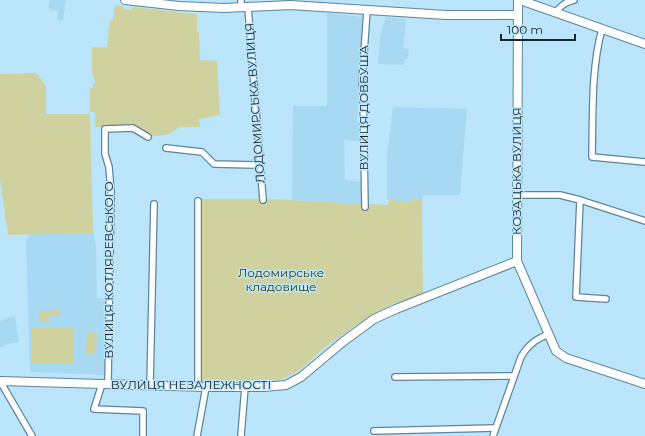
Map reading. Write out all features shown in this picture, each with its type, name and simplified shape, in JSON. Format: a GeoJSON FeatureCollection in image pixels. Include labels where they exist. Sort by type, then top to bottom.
{"type":"FeatureCollection","features":[{"type":"Feature","properties":{"kind":"street"},"geometry":{"type":"LineString","coordinates":[[126,0],[179,3],[224,8],[242,3],[446,15],[518,15]]}},
{"type":"Feature","properties":{"kind":"street"},"geometry":{"type":"LineString","coordinates":[[519,0],[645,44]]}},
{"type":"Feature","properties":{"kind":"street","name":"КОЗАЦЬКА ВУЛИЦЯ"},"geometry":{"type":"LineString","coordinates":[[519,0],[517,261],[556,351],[566,358],[645,384]]}},
{"type":"Feature","properties":{"kind":"street"},"geometry":{"type":"LineString","coordinates":[[556,13],[562,5],[574,0]]}},
{"type":"Feature","properties":{"kind":"street","name":"ЛОДОМИРСЬКА ВУЛИЦЯ"},"geometry":{"type":"LineString","coordinates":[[242,3],[263,200]]}},
{"type":"Feature","properties":{"kind":"street","name":"ВУЛИЦЯ ДОВБУША"},"geometry":{"type":"LineString","coordinates":[[365,207],[362,82],[367,10]]}},
{"type":"Feature","properties":{"kind":"street"},"geometry":{"type":"LineString","coordinates":[[602,29],[598,40],[593,89],[592,157],[645,162]]}},
{"type":"Feature","properties":{"kind":"street","name":"ВУЛИЦЯ КОТЛЯРЕВСЬКОГО"},"geometry":{"type":"LineString","coordinates":[[105,384],[111,192],[106,154],[105,129],[133,128],[148,137]]}},
{"type":"Feature","properties":{"kind":"street"},"geometry":{"type":"LineString","coordinates":[[166,148],[202,152],[214,164],[260,164]]}},
{"type":"Feature","properties":{"kind":"street"},"geometry":{"type":"LineString","coordinates":[[517,195],[560,196],[580,200],[645,221]]}},
{"type":"Feature","properties":{"kind":"street"},"geometry":{"type":"LineString","coordinates":[[580,200],[576,297],[606,299]]}},
{"type":"Feature","properties":{"kind":"street"},"geometry":{"type":"LineString","coordinates":[[197,436],[202,387],[198,201]]}},
{"type":"Feature","properties":{"kind":"street"},"geometry":{"type":"LineString","coordinates":[[150,386],[154,204]]}},
{"type":"Feature","properties":{"kind":"street","name":"ВУЛИЦЯ НЕЗАЛЕЖНОСТІ"},"geometry":{"type":"LineString","coordinates":[[0,381],[202,387],[262,387],[286,385],[301,377],[344,341],[374,319],[517,261]]}},
{"type":"Feature","properties":{"kind":"street"},"geometry":{"type":"LineString","coordinates":[[493,436],[521,356],[533,342],[549,334]]}},
{"type":"Feature","properties":{"kind":"street"},"geometry":{"type":"LineString","coordinates":[[395,377],[514,376]]}},
{"type":"Feature","properties":{"kind":"street"},"geometry":{"type":"LineString","coordinates":[[0,381],[32,436]]}},
{"type":"Feature","properties":{"kind":"street"},"geometry":{"type":"LineString","coordinates":[[105,384],[94,409],[143,411],[143,436]]}},
{"type":"Feature","properties":{"kind":"street"},"geometry":{"type":"LineString","coordinates":[[241,436],[245,387]]}},
{"type":"Feature","properties":{"kind":"street"},"geometry":{"type":"LineString","coordinates":[[374,432],[495,428]]}},
{"type":"Feature","properties":{"kind":"shaded area"},"geometry":{"type":"Polygon","coordinates":[[[50,0],[66,0],[63,21],[57,20],[58,11],[51,10],[48,7],[50,0]]]}},
{"type":"Feature","properties":{"kind":"shaded area"},"geometry":{"type":"Polygon","coordinates":[[[327,13],[364,17],[357,121],[360,122],[361,141],[344,140],[345,180],[362,182],[362,204],[292,200],[293,106],[327,106],[327,13]]]}},
{"type":"Feature","properties":{"kind":"shaded area"},"geometry":{"type":"Polygon","coordinates":[[[386,17],[406,19],[403,48],[409,49],[408,59],[405,59],[404,65],[378,64],[380,37],[386,17]]]}},
{"type":"Feature","properties":{"kind":"shaded area"},"geometry":{"type":"Polygon","coordinates":[[[393,107],[467,109],[460,195],[423,195],[422,200],[413,200],[412,202],[387,199],[387,155],[393,107]]]}},
{"type":"Feature","properties":{"kind":"shaded area"},"geometry":{"type":"Polygon","coordinates":[[[94,233],[96,244],[97,298],[107,298],[105,375],[30,372],[26,241],[30,234],[94,233]]]}},
{"type":"Feature","properties":{"kind":"shaded area"},"geometry":{"type":"Polygon","coordinates":[[[15,317],[19,342],[7,344],[0,348],[0,321],[6,318],[15,317]]]}},
{"type":"Feature","properties":{"kind":"green space"},"geometry":{"type":"Polygon","coordinates":[[[115,5],[123,6],[123,9],[132,10],[132,7],[197,14],[200,60],[217,61],[220,115],[199,119],[200,127],[179,127],[169,134],[157,136],[147,135],[134,127],[95,127],[95,112],[90,112],[90,88],[93,88],[93,83],[96,83],[92,74],[92,47],[107,47],[110,20],[113,20],[115,5]]]}},
{"type":"Feature","properties":{"kind":"green space"},"geometry":{"type":"Polygon","coordinates":[[[36,73],[46,86],[46,114],[90,114],[93,233],[8,235],[0,180],[0,74],[36,73]]]}},
{"type":"Feature","properties":{"kind":"green space","name":"Лодомирське кладовище"},"geometry":{"type":"Polygon","coordinates":[[[200,199],[269,199],[388,205],[389,199],[412,202],[412,200],[422,200],[423,294],[384,308],[328,345],[300,370],[287,377],[279,380],[201,382],[200,199]]]}},
{"type":"Feature","properties":{"kind":"green space"},"geometry":{"type":"Polygon","coordinates":[[[60,310],[60,316],[49,315],[49,322],[39,322],[39,311],[60,310]]]}},
{"type":"Feature","properties":{"kind":"green space"},"geometry":{"type":"Polygon","coordinates":[[[32,328],[73,328],[73,363],[32,363],[32,328]]]}},
{"type":"Feature","properties":{"kind":"green space"},"geometry":{"type":"Polygon","coordinates":[[[87,332],[97,333],[96,353],[86,353],[87,332]]]}}]}
